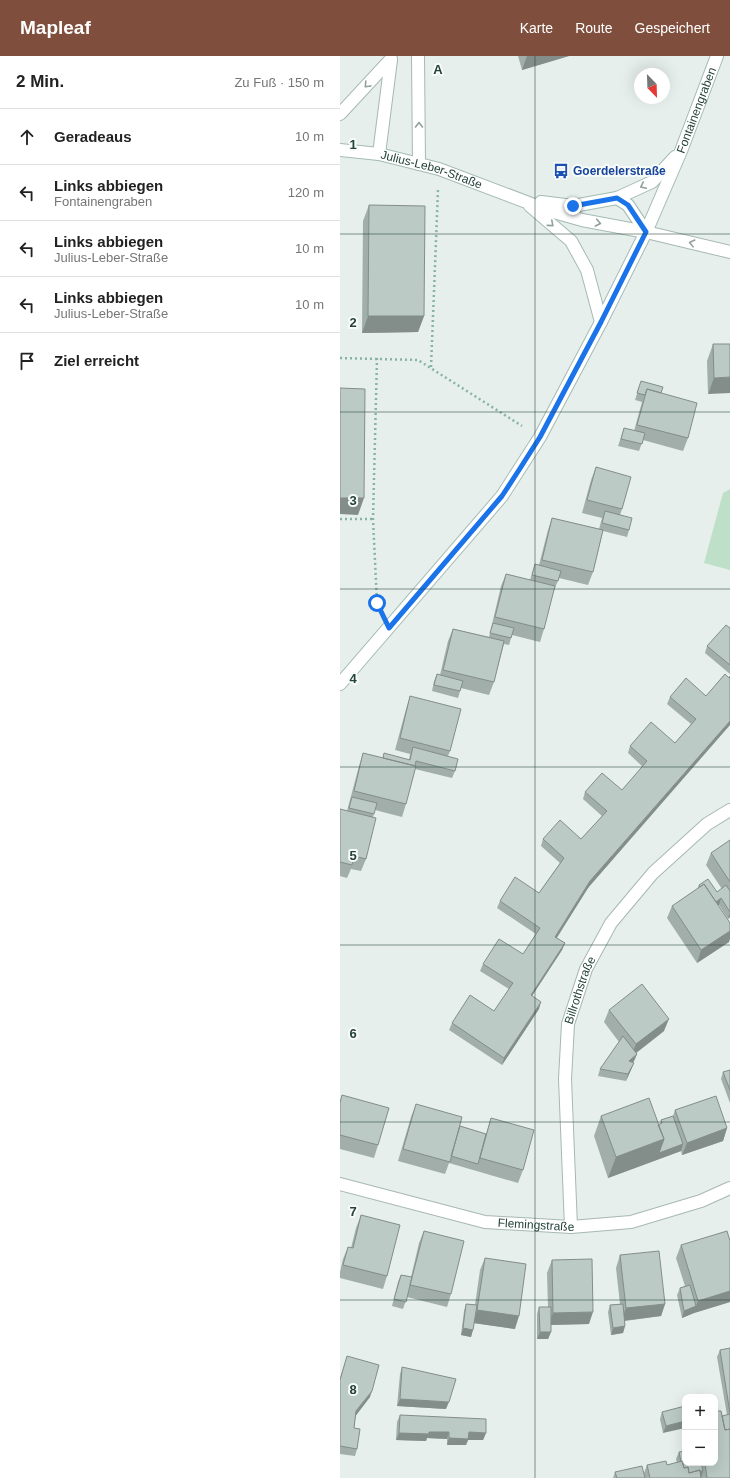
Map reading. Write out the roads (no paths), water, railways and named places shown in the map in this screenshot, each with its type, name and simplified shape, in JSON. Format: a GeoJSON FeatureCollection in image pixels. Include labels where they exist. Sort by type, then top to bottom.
{"type":"FeatureCollection","features":[{"type":"Feature","properties":{"kind":"street"},"geometry":{"type":"LineString","coordinates":[[418,56],[419,164]]}},
{"type":"Feature","properties":{"kind":"street","name":"Fontainengraben"},"geometry":{"type":"LineString","coordinates":[[340,684],[502,496],[540,437],[601,322],[646,232],[681,151],[717,56]]}},
{"type":"Feature","properties":{"kind":"street"},"geometry":{"type":"LineString","coordinates":[[340,114],[392,58]]}},
{"type":"Feature","properties":{"kind":"street"},"geometry":{"type":"LineString","coordinates":[[379,154],[392,58]]}},
{"type":"Feature","properties":{"kind":"street","name":"Julius-Leber-Straße"},"geometry":{"type":"LineString","coordinates":[[340,150],[379,154],[439,169],[550,211],[582,220],[646,232],[730,252]]}},
{"type":"Feature","properties":{"kind":"street","name":"Julius-Leber-Straße"},"geometry":{"type":"LineString","coordinates":[[521,199],[573,206],[617,198],[652,182],[681,151]]}},
{"type":"Feature","properties":{"kind":"street"},"geometry":{"type":"LineString","coordinates":[[617,198],[628,205],[646,232]]}},
{"type":"Feature","properties":{"kind":"street","name":"Julius-Leber-Straße"},"geometry":{"type":"LineString","coordinates":[[521,199],[571,242],[587,270],[601,322]]}},
{"type":"Feature","properties":{"kind":"street","name":"Billrothstraße"},"geometry":{"type":"LineString","coordinates":[[571,1227],[565,1079],[568,1024],[586,969],[611,923],[653,873],[707,824],[730,810]]}},
{"type":"Feature","properties":{"kind":"street","name":"Flemingstraße"},"geometry":{"type":"LineString","coordinates":[[340,1184],[485,1222],[571,1227],[631,1222],[701,1201],[730,1188]]}},
{"type":"Feature","properties":{"kind":"place","name":"Goerdelerstraße"},"geometry":{"type":"Point","coordinates":[561,171]}}]}
